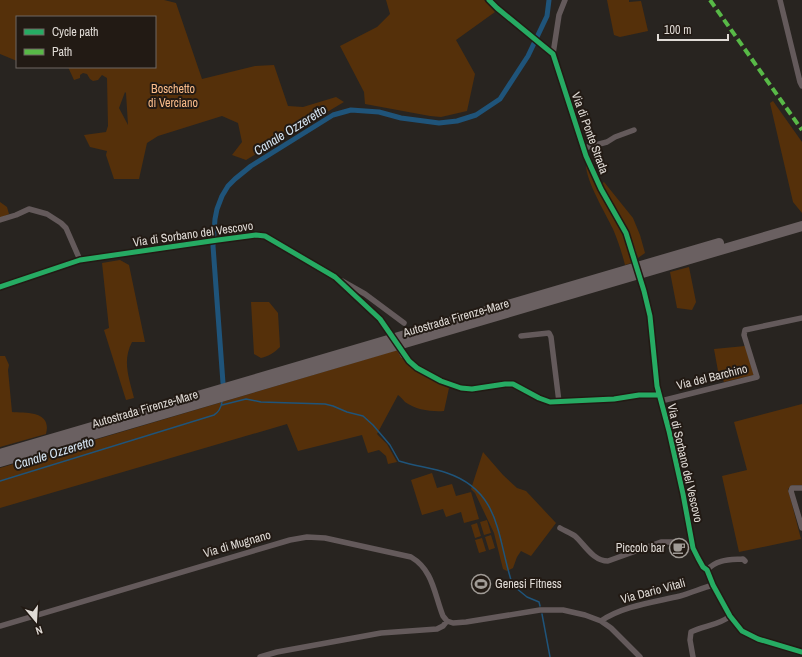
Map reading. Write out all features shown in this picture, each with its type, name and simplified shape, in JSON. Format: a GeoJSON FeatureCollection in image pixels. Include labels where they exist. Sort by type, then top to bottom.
{"type":"FeatureCollection","features":[{"type":"Feature","properties":{"kind":"highway","name":"Autostrada Firenze-Mare"},"geometry":{"type":"LineString","coordinates":[[0,454],[802,219]]}},
{"type":"Feature","properties":{"kind":"highway","name":"Autostrada Firenze-Mare"},"geometry":{"type":"LineString","coordinates":[[0,462],[802,226]]}},
{"type":"Feature","properties":{"kind":"street"},"geometry":{"type":"LineString","coordinates":[[489,0],[553,54]]}},
{"type":"Feature","properties":{"kind":"street"},"geometry":{"type":"LineString","coordinates":[[553,54],[559,15],[565,0]]}},
{"type":"Feature","properties":{"kind":"street"},"geometry":{"type":"LineString","coordinates":[[780,0],[802,86]]}},
{"type":"Feature","properties":{"kind":"street","name":"Via di Ponte Strada"},"geometry":{"type":"LineString","coordinates":[[553,54],[586,156],[601,189],[626,233],[633,252],[650,316],[657,386],[660,398]]}},
{"type":"Feature","properties":{"kind":"street"},"geometry":{"type":"LineString","coordinates":[[584,148],[607,142],[615,137],[634,130]]}},
{"type":"Feature","properties":{"kind":"street"},"geometry":{"type":"LineString","coordinates":[[0,220],[29,209],[47,214],[61,222],[66,228],[80,260]]}},
{"type":"Feature","properties":{"kind":"street","name":"Via di Sorbano del Vescovo"},"geometry":{"type":"LineString","coordinates":[[0,287],[80,260],[207,241],[256,235],[265,236],[335,277],[380,320],[389,331],[404,355],[417,368],[441,381],[461,388],[472,389],[513,384],[538,398],[550,402],[614,399],[639,395],[660,398],[683,494],[693,548],[703,567],[707,570],[713,585],[730,616],[742,631],[758,639],[802,652]]}},
{"type":"Feature","properties":{"kind":"street"},"geometry":{"type":"LineString","coordinates":[[335,277],[366,294],[404,323]]}},
{"type":"Feature","properties":{"kind":"street","name":"Via del Barchino"},"geometry":{"type":"LineString","coordinates":[[660,398],[757,377],[744,335],[745,330],[802,318]]}},
{"type":"Feature","properties":{"kind":"street"},"geometry":{"type":"LineString","coordinates":[[521,336],[549,334],[551,337],[559,402]]}},
{"type":"Feature","properties":{"kind":"street"},"geometry":{"type":"LineString","coordinates":[[802,488],[792,488],[791,491],[802,528]]}},
{"type":"Feature","properties":{"kind":"street"},"geometry":{"type":"LineString","coordinates":[[560,528],[574,535],[596,558],[603,561],[608,561],[667,541],[693,548]]}},
{"type":"Feature","properties":{"kind":"street","name":"Via di Mugnano"},"geometry":{"type":"LineString","coordinates":[[0,626],[290,540],[307,537],[325,538],[411,557],[420,562],[427,571],[441,612],[446,621]]}},
{"type":"Feature","properties":{"kind":"street"},"geometry":{"type":"LineString","coordinates":[[707,570],[713,564],[721,561],[743,559],[746,561]]}},
{"type":"Feature","properties":{"kind":"street","name":"Via Dario Vitali"},"geometry":{"type":"LineString","coordinates":[[601,621],[608,616],[625,610],[713,585]]}},
{"type":"Feature","properties":{"kind":"street"},"geometry":{"type":"LineString","coordinates":[[260,657],[278,655],[381,633],[437,629],[446,621],[453,623],[466,622],[537,610],[552,609],[585,615],[601,621],[611,628],[640,657]]}},
{"type":"Feature","properties":{"kind":"street"},"geometry":{"type":"LineString","coordinates":[[693,657],[690,640],[691,632],[725,621],[730,616]]}},
{"type":"Feature","properties":{"kind":"green space","name":"Boschetto di Verciano"},"geometry":{"type":"Polygon","coordinates":[[[0,0],[164,0],[176,3],[202,79],[255,66],[274,65],[288,106],[303,107],[336,97],[344,102],[246,160],[232,155],[242,142],[238,123],[222,116],[158,136],[147,143],[139,179],[114,179],[106,155],[107,151],[90,147],[84,135],[106,132],[108,126],[107,78],[102,75],[98,80],[93,81],[87,74],[83,73],[80,75],[80,78],[74,80],[68,68],[156,68],[156,16],[16,16],[16,61],[0,54],[0,0]],[[125,92],[119,108],[128,125],[126,93],[125,92]]]}},
{"type":"Feature","properties":{"kind":"green space"},"geometry":{"type":"Polygon","coordinates":[[[386,0],[484,0],[495,12],[456,40],[475,74],[467,111],[441,117],[365,104],[364,92],[340,46],[377,27],[390,14],[386,0]]]}},
{"type":"Feature","properties":{"kind":"green space"},"geometry":{"type":"Polygon","coordinates":[[[607,0],[629,0],[629,2],[641,1],[648,31],[620,37],[614,35],[607,0]]]}},
{"type":"Feature","properties":{"kind":"green space"},"geometry":{"type":"Polygon","coordinates":[[[773,101],[802,142],[802,213],[793,202],[770,103],[773,101]]]}},
{"type":"Feature","properties":{"kind":"green space"},"geometry":{"type":"Polygon","coordinates":[[[586,162],[623,228],[634,262],[625,265],[613,229],[588,177],[586,162]]]}},
{"type":"Feature","properties":{"kind":"green space"},"geometry":{"type":"Polygon","coordinates":[[[604,182],[633,218],[645,253],[638,258],[623,221],[601,184],[604,182]]]}},
{"type":"Feature","properties":{"kind":"green space"},"geometry":{"type":"Polygon","coordinates":[[[0,202],[7,207],[9,214],[0,218],[0,202]]]}},
{"type":"Feature","properties":{"kind":"green space"},"geometry":{"type":"Polygon","coordinates":[[[120,260],[129,265],[145,342],[132,342],[129,349],[127,356],[127,370],[134,398],[126,400],[104,330],[109,328],[102,263],[120,260]]]}},
{"type":"Feature","properties":{"kind":"green space"},"geometry":{"type":"Polygon","coordinates":[[[689,267],[696,302],[692,310],[677,308],[670,272],[689,267]]]}},
{"type":"Feature","properties":{"kind":"green space"},"geometry":{"type":"Polygon","coordinates":[[[251,302],[269,302],[278,313],[280,347],[271,354],[261,358],[254,354],[251,302]]]}},
{"type":"Feature","properties":{"kind":"green space"},"geometry":{"type":"Polygon","coordinates":[[[745,346],[754,375],[724,382],[718,371],[714,349],[745,346]]]}},
{"type":"Feature","properties":{"kind":"green space"},"geometry":{"type":"Polygon","coordinates":[[[397,350],[408,365],[421,374],[449,388],[444,411],[419,409],[409,405],[398,395],[377,434],[387,444],[397,462],[388,464],[386,456],[379,450],[368,453],[362,435],[298,451],[287,424],[0,508],[0,468],[397,350]]]}},
{"type":"Feature","properties":{"kind":"green space"},"geometry":{"type":"Polygon","coordinates":[[[0,356],[5,356],[9,365],[8,370],[12,412],[31,413],[42,417],[47,426],[46,434],[0,447],[0,356]]]}},
{"type":"Feature","properties":{"kind":"green space"},"geometry":{"type":"Polygon","coordinates":[[[802,404],[802,485],[792,485],[788,489],[801,539],[739,552],[722,476],[747,470],[734,422],[802,404]]]}},
{"type":"Feature","properties":{"kind":"green space"},"geometry":{"type":"Polygon","coordinates":[[[483,452],[503,475],[517,488],[526,491],[556,523],[531,556],[521,551],[513,568],[507,571],[503,569],[494,533],[475,493],[471,489],[483,452]]]}},
{"type":"Feature","properties":{"kind":"green space"},"geometry":{"type":"Polygon","coordinates":[[[432,473],[437,488],[452,484],[456,496],[471,492],[479,519],[464,523],[461,512],[446,517],[443,509],[422,515],[411,480],[432,473]]]}},
{"type":"Feature","properties":{"kind":"green space"},"geometry":{"type":"Polygon","coordinates":[[[487,520],[491,533],[484,535],[480,522],[487,520]]]}},
{"type":"Feature","properties":{"kind":"green space"},"geometry":{"type":"Polygon","coordinates":[[[477,523],[481,536],[475,538],[471,525],[477,523]]]}},
{"type":"Feature","properties":{"kind":"green space"},"geometry":{"type":"Polygon","coordinates":[[[491,535],[495,548],[489,550],[485,537],[491,535]]]}},
{"type":"Feature","properties":{"kind":"green space"},"geometry":{"type":"Polygon","coordinates":[[[482,538],[486,551],[479,553],[475,540],[482,538]]]}},
{"type":"Feature","properties":{"kind":"waterway","name":"Canale Ozzeretto"},"geometry":{"type":"LineString","coordinates":[[223,383],[213,246],[217,209],[228,186],[251,166],[333,115],[351,110],[379,112],[401,118],[439,123],[457,121],[476,115],[500,99],[528,56],[547,16],[549,0]]}},
{"type":"Feature","properties":{"kind":"waterway"},"geometry":{"type":"LineString","coordinates":[[222,405],[246,399],[261,402],[325,404],[363,416],[390,445],[399,461],[447,473],[464,481],[477,491],[487,503],[494,516],[511,580],[516,588],[527,597],[539,602],[540,606]]}},
{"type":"Feature","properties":{"kind":"waterway","name":"Canale Ozzeretto"},"geometry":{"type":"LineString","coordinates":[[0,481],[214,415],[220,410],[222,402]]}},
{"type":"Feature","properties":{"kind":"waterway"},"geometry":{"type":"LineString","coordinates":[[542,614],[550,657]]}},
{"type":"Feature","properties":{"kind":"marked path"},"geometry":{"type":"LineString","coordinates":[[710,0],[802,130]]}},
{"type":"Feature","properties":{"kind":"cycle path"},"geometry":{"type":"LineString","coordinates":[[489,0],[553,54],[586,156],[601,189],[626,233],[650,316],[657,386],[669,431],[693,548],[703,567],[707,570],[713,585],[730,616],[742,631],[758,639],[802,652]]}},
{"type":"Feature","properties":{"kind":"cycle path"},"geometry":{"type":"LineString","coordinates":[[0,287],[80,260],[256,235],[265,236],[335,277],[380,319],[409,361],[417,368],[441,381],[461,388],[472,389],[513,384],[539,398],[550,402],[614,399],[639,395],[659,395]]}},
{"type":"Feature","properties":{"kind":"place","name":"Piccolo bar"},"geometry":{"type":"Point","coordinates":[679,548]}},
{"type":"Feature","properties":{"kind":"place","name":"Genesi Fitness"},"geometry":{"type":"Point","coordinates":[481,584]}}]}
